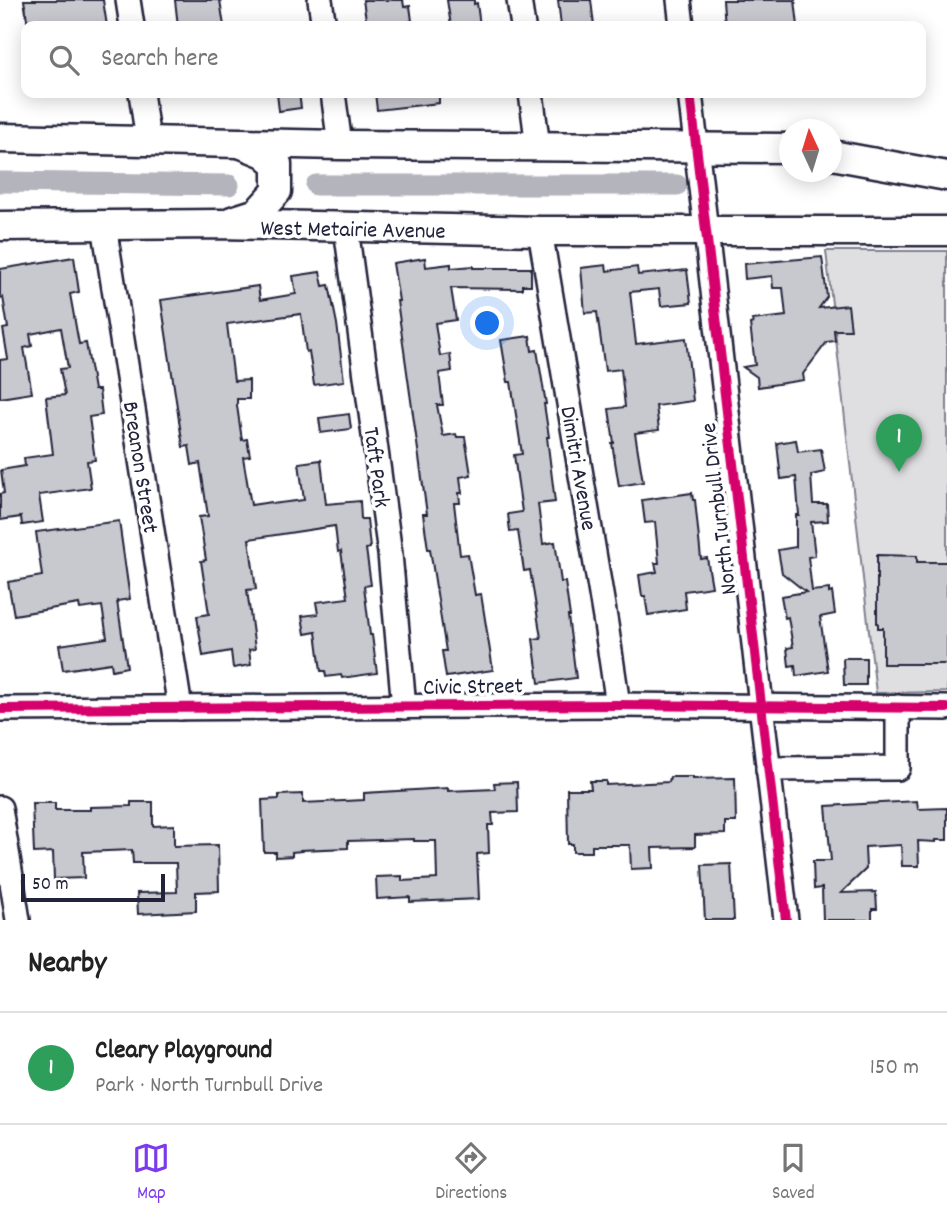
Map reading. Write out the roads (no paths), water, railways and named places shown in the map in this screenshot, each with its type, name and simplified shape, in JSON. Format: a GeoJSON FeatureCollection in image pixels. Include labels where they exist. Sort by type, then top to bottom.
{"type":"FeatureCollection","features":[{"type":"Feature","properties":{"kind":"main road"},"geometry":{"type":"LineString","coordinates":[[0,138],[340,145],[779,148]]}},
{"type":"Feature","properties":{"kind":"main road"},"geometry":{"type":"LineString","coordinates":[[220,225],[257,214],[277,191],[277,164],[264,153],[237,142]]}},
{"type":"Feature","properties":{"kind":"main road"},"geometry":{"type":"LineString","coordinates":[[842,157],[947,176]]}},
{"type":"Feature","properties":{"kind":"main road","name":"West Metairie Avenue"},"geometry":{"type":"LineString","coordinates":[[0,226],[220,225],[540,231],[947,231]]}},
{"type":"Feature","properties":{"kind":"street"},"geometry":{"type":"LineString","coordinates":[[128,0],[131,21]]}},
{"type":"Feature","properties":{"kind":"street"},"geometry":{"type":"LineString","coordinates":[[320,0],[323,21]]}},
{"type":"Feature","properties":{"kind":"street"},"geometry":{"type":"LineString","coordinates":[[519,0],[522,21]]}},
{"type":"Feature","properties":{"kind":"street"},"geometry":{"type":"LineString","coordinates":[[679,0],[681,21]]}},
{"type":"Feature","properties":{"kind":"street"},"geometry":{"type":"LineString","coordinates":[[142,98],[148,140]]}},
{"type":"Feature","properties":{"kind":"street"},"geometry":{"type":"LineString","coordinates":[[334,98],[340,145]]}},
{"type":"Feature","properties":{"kind":"street"},"geometry":{"type":"LineString","coordinates":[[532,98],[538,147]]}},
{"type":"Feature","properties":{"kind":"street","name":"North Turnbull Drive"},"geometry":{"type":"LineString","coordinates":[[691,98],[786,920]]}},
{"type":"Feature","properties":{"kind":"street","name":"Breanon Street"},"geometry":{"type":"LineString","coordinates":[[104,225],[180,708]]}},
{"type":"Feature","properties":{"kind":"street","name":"Taft Park"},"geometry":{"type":"LineString","coordinates":[[346,228],[390,554],[404,707]]}},
{"type":"Feature","properties":{"kind":"street","name":"Dimitri Avenue"},"geometry":{"type":"LineString","coordinates":[[540,231],[618,705]]}},
{"type":"Feature","properties":{"kind":"street","name":"Civic Street"},"geometry":{"type":"LineString","coordinates":[[0,709],[618,705],[947,708]]}},
{"type":"Feature","properties":{"kind":"street"},"geometry":{"type":"LineString","coordinates":[[768,769],[898,768],[898,707]]}},
{"type":"Feature","properties":{"kind":"street"},"geometry":{"type":"LineString","coordinates":[[0,808],[18,920]]}},
{"type":"Feature","properties":{"kind":"waterway"},"geometry":{"type":"LineString","coordinates":[[0,182],[229,185]]}},
{"type":"Feature","properties":{"kind":"waterway"},"geometry":{"type":"LineString","coordinates":[[316,185],[677,185]]}},
{"type":"Feature","properties":{"kind":"place","name":"Cleary Playground"},"geometry":{"type":"Point","coordinates":[899,472]}}]}
